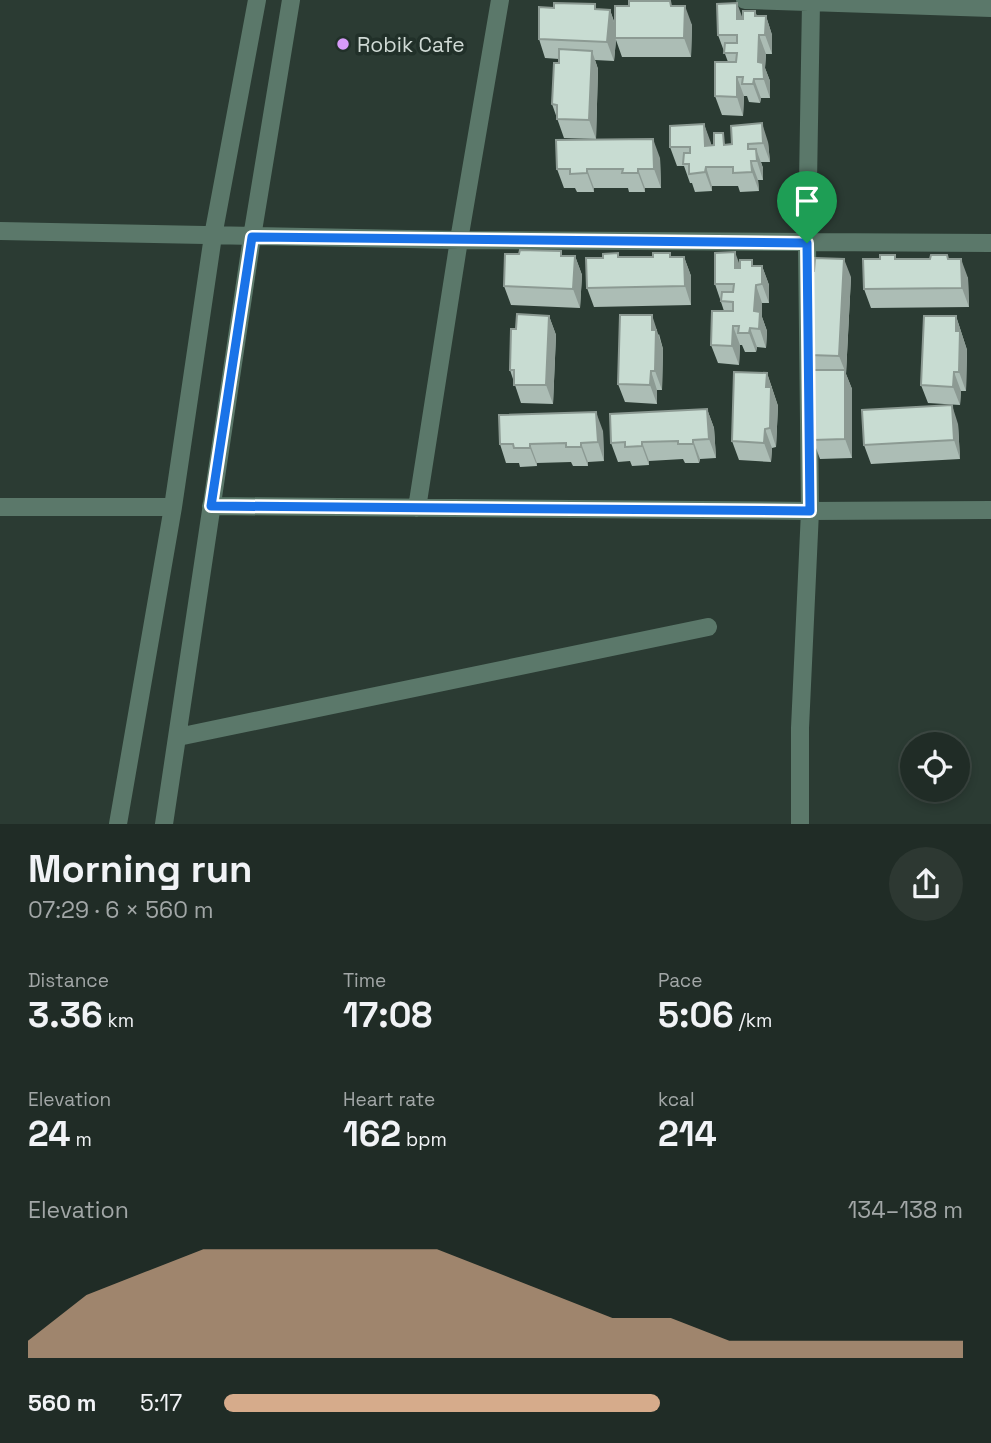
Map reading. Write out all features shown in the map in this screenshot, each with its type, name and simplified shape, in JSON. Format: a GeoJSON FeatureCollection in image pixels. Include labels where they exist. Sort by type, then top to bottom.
{"type":"FeatureCollection","features":[{"type":"Feature","properties":{"kind":"street"},"geometry":{"type":"LineString","coordinates":[[118,824],[173,506],[214,236],[257,0]]}},
{"type":"Feature","properties":{"kind":"street"},"geometry":{"type":"LineString","coordinates":[[164,824],[252,237],[291,0]]}},
{"type":"Feature","properties":{"kind":"street"},"geometry":{"type":"LineString","coordinates":[[417,508],[500,0]]}},
{"type":"Feature","properties":{"kind":"street"},"geometry":{"type":"LineString","coordinates":[[745,0],[991,8]]}},
{"type":"Feature","properties":{"kind":"street"},"geometry":{"type":"LineString","coordinates":[[800,824],[800,728],[810,511],[807,243],[811,2]]}},
{"type":"Feature","properties":{"kind":"street"},"geometry":{"type":"LineString","coordinates":[[0,231],[459,240],[991,243]]}},
{"type":"Feature","properties":{"kind":"street"},"geometry":{"type":"LineString","coordinates":[[0,506],[173,506]]}},
{"type":"Feature","properties":{"kind":"street"},"geometry":{"type":"LineString","coordinates":[[211,506],[991,510]]}},
{"type":"Feature","properties":{"kind":"street"},"geometry":{"type":"LineString","coordinates":[[177,737],[708,628]]}},
{"type":"Feature","properties":{"kind":"building"},"geometry":{"type":"Polygon","coordinates":[[[629,1],[670,1],[671,6],[685,6],[684,38],[615,38],[615,6],[629,6],[629,1]]]}},
{"type":"Feature","properties":{"kind":"building"},"geometry":{"type":"Polygon","coordinates":[[[554,3],[595,4],[595,9],[610,10],[607,42],[539,39],[539,7],[554,8],[554,3]]]}},
{"type":"Feature","properties":{"kind":"building"},"geometry":{"type":"Polygon","coordinates":[[[737,3],[737,19],[743,19],[743,11],[755,11],[755,16],[766,16],[765,35],[759,35],[758,62],[763,63],[764,79],[754,79],[753,84],[742,84],[743,77],[737,77],[737,97],[715,96],[715,62],[736,62],[737,53],[724,53],[725,43],[737,43],[737,35],[718,35],[717,4],[737,3]]]}},
{"type":"Feature","properties":{"kind":"building"},"geometry":{"type":"Polygon","coordinates":[[[559,49],[592,51],[589,120],[557,119],[557,105],[552,104],[554,63],[559,63],[559,49]]]}},
{"type":"Feature","properties":{"kind":"building"},"geometry":{"type":"Polygon","coordinates":[[[762,123],[763,143],[748,144],[748,149],[756,149],[757,161],[751,161],[752,172],[733,173],[733,167],[706,167],[705,172],[689,174],[689,164],[683,164],[684,153],[690,153],[690,147],[670,147],[670,126],[704,124],[705,146],[714,145],[714,133],[723,133],[724,145],[732,144],[731,126],[762,123]]]}},
{"type":"Feature","properties":{"kind":"building"},"geometry":{"type":"Polygon","coordinates":[[[653,139],[654,169],[622,173],[623,169],[587,169],[587,173],[570,174],[570,169],[557,169],[556,140],[653,139]]]}},
{"type":"Feature","properties":{"kind":"building"},"geometry":{"type":"Polygon","coordinates":[[[520,250],[561,251],[561,256],[575,256],[573,289],[504,286],[505,254],[519,254],[520,250]]]}},
{"type":"Feature","properties":{"kind":"building"},"geometry":{"type":"Polygon","coordinates":[[[735,252],[735,268],[740,268],[740,260],[752,260],[752,266],[762,266],[762,284],[756,285],[754,311],[760,312],[759,329],[750,328],[749,333],[738,333],[739,326],[733,326],[732,346],[711,345],[712,311],[733,311],[733,302],[721,301],[722,292],[733,292],[734,284],[715,284],[715,253],[735,252]]]}},
{"type":"Feature","properties":{"kind":"building"},"geometry":{"type":"Polygon","coordinates":[[[618,253],[618,257],[653,257],[653,253],[670,253],[670,257],[684,257],[685,286],[587,288],[586,258],[603,258],[603,254],[618,253]]]}},
{"type":"Feature","properties":{"kind":"building"},"geometry":{"type":"Polygon","coordinates":[[[880,255],[895,255],[895,259],[930,259],[931,255],[947,255],[948,259],[961,259],[962,288],[864,289],[863,259],[880,259],[880,255]]]}},
{"type":"Feature","properties":{"kind":"building"},"geometry":{"type":"Polygon","coordinates":[[[815,258],[844,259],[839,356],[810,355],[807,324],[811,324],[813,288],[809,288],[810,271],[814,271],[815,258]]]}},
{"type":"Feature","properties":{"kind":"building"},"geometry":{"type":"Polygon","coordinates":[[[517,314],[549,316],[546,385],[514,385],[514,370],[510,370],[511,329],[516,329],[517,314]]]}},
{"type":"Feature","properties":{"kind":"building"},"geometry":{"type":"Polygon","coordinates":[[[620,315],[652,315],[652,330],[656,330],[655,371],[651,371],[650,385],[618,384],[620,315]]]}},
{"type":"Feature","properties":{"kind":"building"},"geometry":{"type":"Polygon","coordinates":[[[924,316],[956,316],[956,331],[960,331],[959,372],[954,372],[953,387],[921,385],[924,316]]]}},
{"type":"Feature","properties":{"kind":"building"},"geometry":{"type":"Polygon","coordinates":[[[813,370],[845,370],[845,439],[813,440],[813,426],[808,426],[808,384],[813,384],[813,370]]]}},
{"type":"Feature","properties":{"kind":"building"},"geometry":{"type":"Polygon","coordinates":[[[734,372],[767,373],[766,387],[771,387],[770,428],[765,429],[764,443],[732,441],[734,372]]]}},
{"type":"Feature","properties":{"kind":"building"},"geometry":{"type":"Polygon","coordinates":[[[952,405],[954,440],[864,445],[862,410],[952,405]]]}},
{"type":"Feature","properties":{"kind":"building"},"geometry":{"type":"Polygon","coordinates":[[[707,409],[709,439],[693,440],[693,444],[678,444],[678,441],[642,442],[642,446],[625,447],[625,442],[611,443],[610,414],[707,409]]]}},
{"type":"Feature","properties":{"kind":"building"},"geometry":{"type":"Polygon","coordinates":[[[596,412],[598,442],[581,443],[581,447],[566,447],[566,443],[530,444],[530,448],[514,448],[513,444],[500,444],[499,415],[596,412]]]}},
{"type":"Feature","properties":{"kind":"place","name":"Robik Cafe"},"geometry":{"type":"Point","coordinates":[343,44]}},
{"type":"Feature","properties":{"kind":"route"},"geometry":{"type":"LineString","coordinates":[[252,237],[807,243],[810,511],[211,506],[252,237]]}}]}
